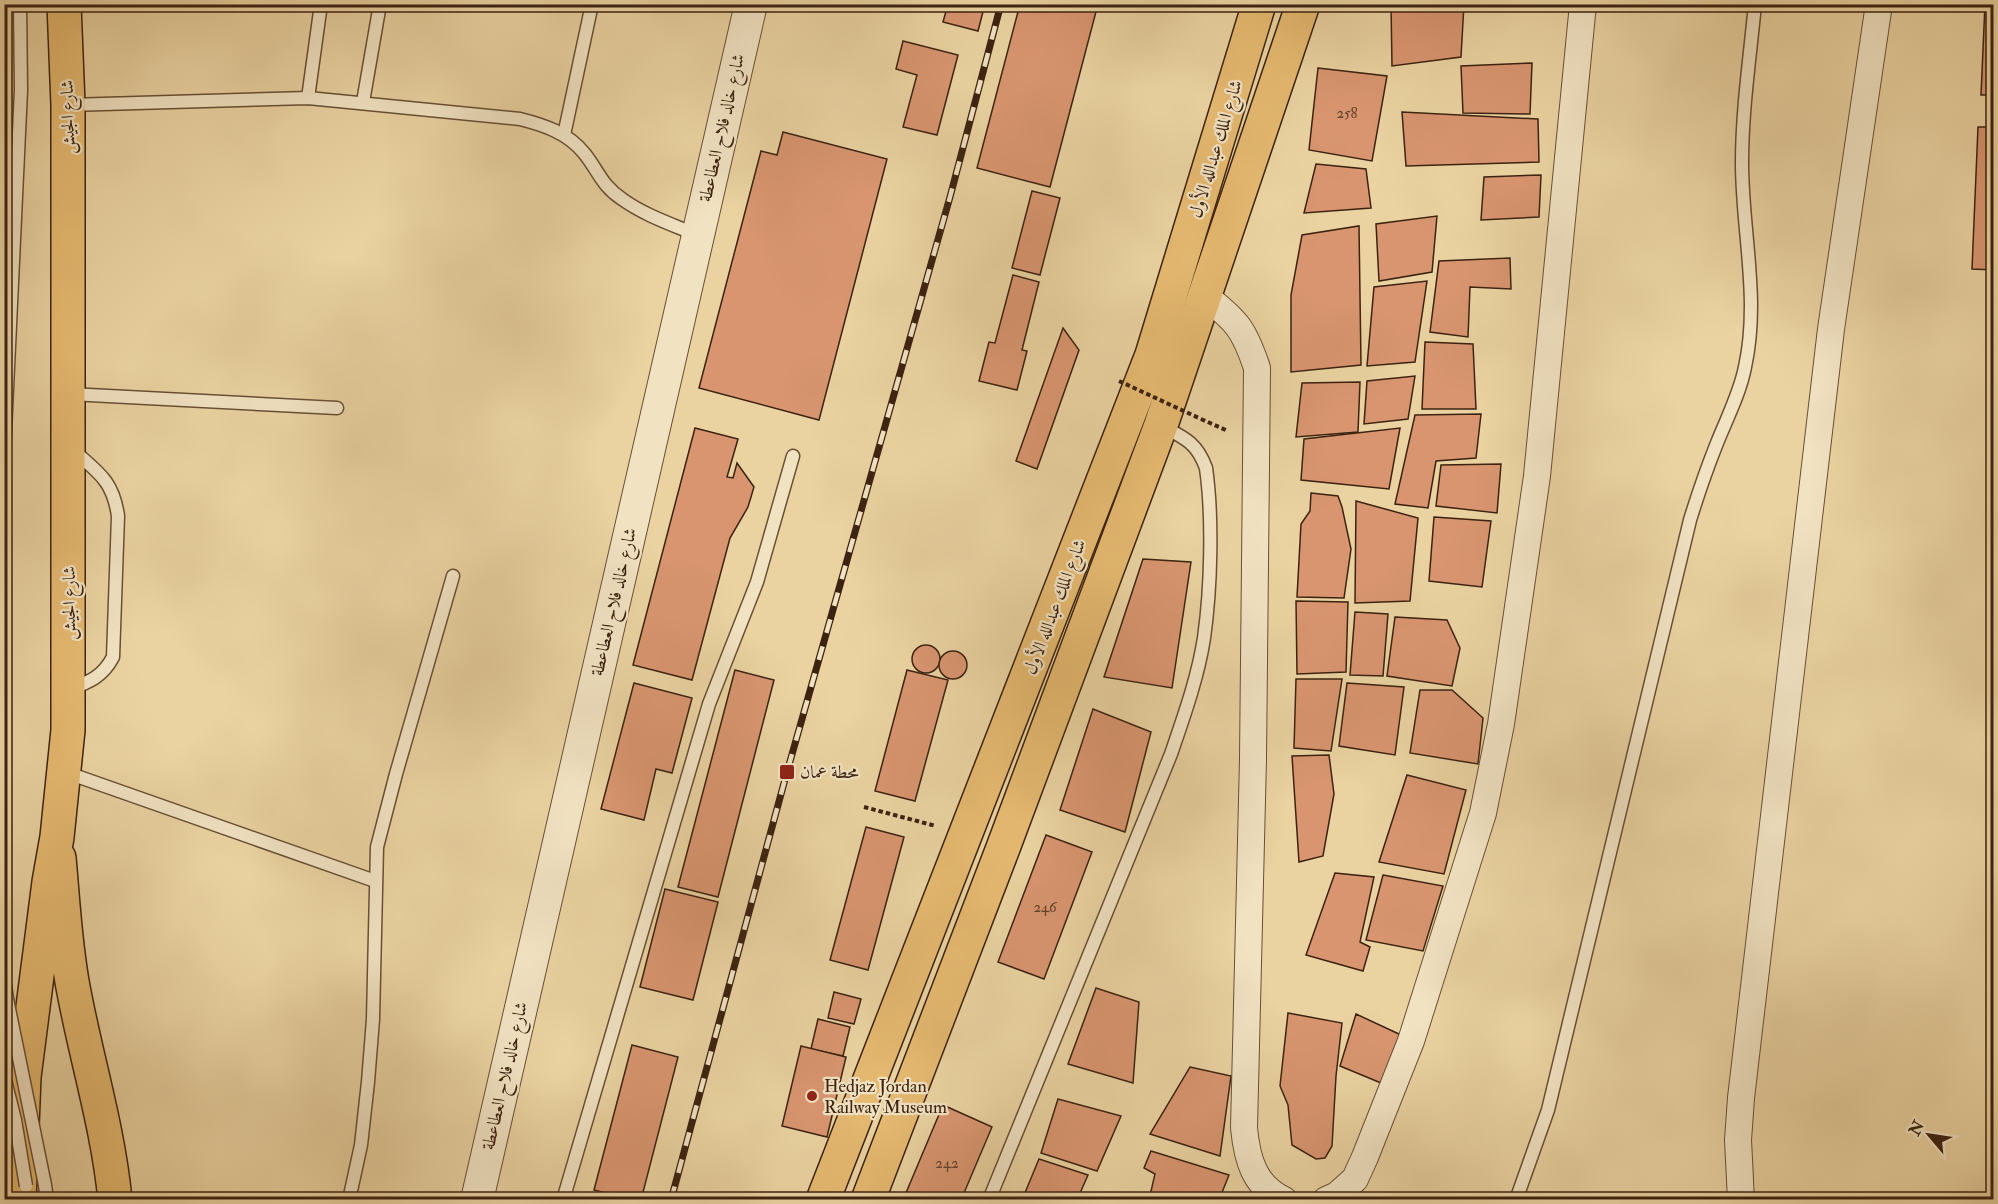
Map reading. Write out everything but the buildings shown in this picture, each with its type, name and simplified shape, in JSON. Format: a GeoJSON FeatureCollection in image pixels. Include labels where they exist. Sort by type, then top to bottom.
{"type":"FeatureCollection","features":[{"type":"Feature","properties":{"kind":"main road","name":"شارع الجيش"},"geometry":{"type":"LineString","coordinates":[[30,1190],[24,1077],[65,772],[69,689],[68,105],[64,4]]}},
{"type":"Feature","properties":{"kind":"main road","name":"شارع الملك عبدالله الأول"},"geometry":{"type":"LineString","coordinates":[[823,1200],[1148,366],[1259,4]]}},
{"type":"Feature","properties":{"kind":"main road","name":"شارع الملك عبدالله الأول"},"geometry":{"type":"LineString","coordinates":[[868,1200],[1008,837],[1161,425],[1303,4]]}},
{"type":"Feature","properties":{"kind":"main road"},"geometry":{"type":"LineString","coordinates":[[1175,283],[1205,296]]}},
{"type":"Feature","properties":{"kind":"main road"},"geometry":{"type":"LineString","coordinates":[[57,837],[67,948],[73,987],[103,1120],[115,1200]]}},
{"type":"Feature","properties":{"kind":"street","name":"شارع خالد فلاح العطاعطة"},"geometry":{"type":"LineString","coordinates":[[477,1200],[751,4]]}},
{"type":"Feature","properties":{"kind":"street"},"geometry":{"type":"LineString","coordinates":[[1326,1200],[1337,1195],[1355,1179],[1365,1157],[1411,1041],[1483,813],[1501,724],[1538,476],[1583,4]]}},
{"type":"Feature","properties":{"kind":"street"},"geometry":{"type":"LineString","coordinates":[[1741,1200],[1738,1150],[1740,1119],[1777,792],[1831,329],[1879,4]]}},
{"type":"Feature","properties":{"kind":"street"},"geometry":{"type":"LineString","coordinates":[[1205,296],[1232,317],[1248,341],[1257,368],[1253,759],[1244,1128],[1246,1151],[1255,1174],[1273,1197]]}},
{"type":"Feature","properties":{"kind":"lane"},"geometry":{"type":"LineString","coordinates":[[4,453],[21,113],[20,4]]}},
{"type":"Feature","properties":{"kind":"lane"},"geometry":{"type":"LineString","coordinates":[[308,98],[321,4]]}},
{"type":"Feature","properties":{"kind":"lane"},"geometry":{"type":"LineString","coordinates":[[363,102],[380,4]]}},
{"type":"Feature","properties":{"kind":"lane"},"geometry":{"type":"LineString","coordinates":[[564,135],[592,4]]}},
{"type":"Feature","properties":{"kind":"lane"},"geometry":{"type":"LineString","coordinates":[[1516,1200],[1548,1110],[1689,520],[1733,407],[1745,367],[1751,326],[1751,284],[1742,161],[1755,4]]}},
{"type":"Feature","properties":{"kind":"lane"},"geometry":{"type":"LineString","coordinates":[[68,105],[308,98],[520,119],[543,125],[564,135],[584,153],[601,180],[621,199],[648,214],[698,235]]}},
{"type":"Feature","properties":{"kind":"lane"},"geometry":{"type":"LineString","coordinates":[[68,394],[337,408]]}},
{"type":"Feature","properties":{"kind":"lane"},"geometry":{"type":"LineString","coordinates":[[989,1200],[1171,754],[1185,714],[1204,639],[1209,558],[1206,468],[1193,444],[1161,425]]}},
{"type":"Feature","properties":{"kind":"lane"},"geometry":{"type":"LineString","coordinates":[[69,446],[109,484],[118,516],[113,657],[107,669],[98,678],[69,689]]}},
{"type":"Feature","properties":{"kind":"lane"},"geometry":{"type":"LineString","coordinates":[[563,1200],[710,704],[757,582],[793,456]]}},
{"type":"Feature","properties":{"kind":"lane"},"geometry":{"type":"LineString","coordinates":[[349,1200],[361,1145],[369,1071],[373,1019],[377,847],[453,576]]}},
{"type":"Feature","properties":{"kind":"lane"},"geometry":{"type":"LineString","coordinates":[[65,772],[375,881]]}},
{"type":"Feature","properties":{"kind":"lane"},"geometry":{"type":"LineString","coordinates":[[4,980],[30,1190],[28,1200]]}},
{"type":"Feature","properties":{"kind":"lane"},"geometry":{"type":"LineString","coordinates":[[4,1076],[30,1190],[47,1200]]}},
{"type":"Feature","properties":{"kind":"path"},"geometry":{"type":"LineString","coordinates":[[1119,381],[1228,431]]}},
{"type":"Feature","properties":{"kind":"path"},"geometry":{"type":"LineString","coordinates":[[864,807],[965,833]]}},
{"type":"Feature","properties":{"kind":"railway"},"geometry":{"type":"LineString","coordinates":[[671,1200],[787,772],[950,197],[1001,4]]}},
{"type":"Feature","properties":{"kind":"place","name":"محطة عمان"},"geometry":{"type":"Point","coordinates":[787,772]}},
{"type":"Feature","properties":{"kind":"place","name":"Hedjaz Jordan Railway Museum"},"geometry":{"type":"Point","coordinates":[812,1096]}}]}
